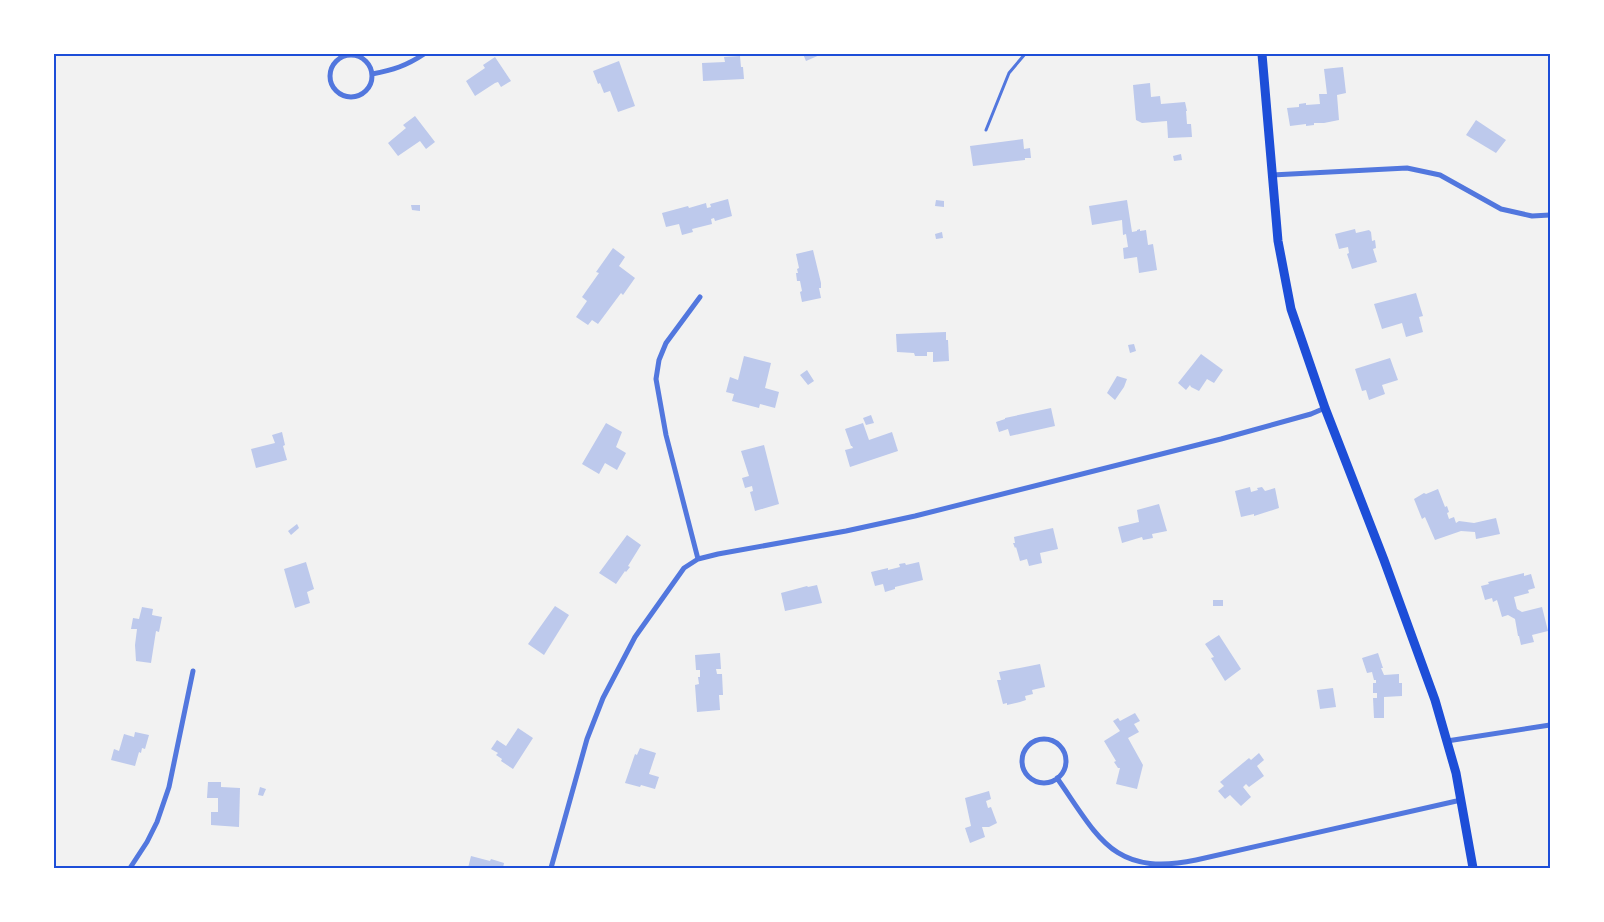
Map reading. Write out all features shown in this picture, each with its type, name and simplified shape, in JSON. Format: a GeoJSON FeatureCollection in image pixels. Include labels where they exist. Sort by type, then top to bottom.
{"type":"FeatureCollection","features":[{"type":"Feature","properties":{"kind":"main road"},"geometry":{"type":"LineString","coordinates":[[1262,54],[1280,258],[1291,309],[1325,408],[1391,578],[1435,700],[1462,800],[1473,868]]}},
{"type":"Feature","properties":{"kind":"street"},"geometry":{"type":"LineString","coordinates":[[372,74],[395,70],[411,63],[424,54]]}},
{"type":"Feature","properties":{"kind":"street"},"geometry":{"type":"LineString","coordinates":[[348,56],[355,56],[367,62],[372,74],[368,88],[358,96],[351,97],[338,92],[334,87],[330,74],[336,62],[348,56]]}},
{"type":"Feature","properties":{"kind":"street"},"geometry":{"type":"LineString","coordinates":[[1272,175],[1407,168],[1440,175],[1500,209],[1532,216],[1550,215]]}},
{"type":"Feature","properties":{"kind":"street"},"geometry":{"type":"LineString","coordinates":[[698,559],[666,435],[656,379],[659,360],[666,343],[700,297]]}},
{"type":"Feature","properties":{"kind":"street"},"geometry":{"type":"LineString","coordinates":[[551,868],[587,739],[603,698],[635,637],[684,568],[698,559],[915,516],[1221,439],[1311,414],[1325,408]]}},
{"type":"Feature","properties":{"kind":"street"},"geometry":{"type":"LineString","coordinates":[[130,868],[157,822],[169,787],[193,672]]}},
{"type":"Feature","properties":{"kind":"street"},"geometry":{"type":"LineString","coordinates":[[1447,741],[1550,725]]}},
{"type":"Feature","properties":{"kind":"street"},"geometry":{"type":"LineString","coordinates":[[1045,739],[1059,745],[1064,751],[1065,766],[1057,778],[1043,783],[1029,777],[1022,764],[1026,749],[1031,743],[1045,739]]}},
{"type":"Feature","properties":{"kind":"street"},"geometry":{"type":"LineString","coordinates":[[1057,778],[1090,827],[1105,843],[1122,855],[1135,861],[1155,864],[1175,864],[1462,800]]}},
{"type":"Feature","properties":{"kind":"lane"},"geometry":{"type":"LineString","coordinates":[[986,130],[1009,73],[1025,54]]}},
{"type":"Feature","properties":{"kind":"building"},"geometry":{"type":"Polygon","coordinates":[[[803,54],[822,54],[806,61],[803,54]]]}},
{"type":"Feature","properties":{"kind":"building"},"geometry":{"type":"Polygon","coordinates":[[[740,56],[744,79],[703,81],[702,63],[725,62],[724,57],[740,56]]]}},
{"type":"Feature","properties":{"kind":"building"},"geometry":{"type":"Polygon","coordinates":[[[495,57],[511,81],[501,87],[498,82],[495,83],[475,96],[466,81],[485,68],[483,65],[495,57]]]}},
{"type":"Feature","properties":{"kind":"building"},"geometry":{"type":"Polygon","coordinates":[[[619,61],[635,106],[618,112],[610,91],[604,93],[593,71],[619,61]]]}},
{"type":"Feature","properties":{"kind":"building"},"geometry":{"type":"Polygon","coordinates":[[[1343,67],[1346,93],[1337,95],[1339,120],[1314,123],[1314,125],[1306,126],[1306,124],[1290,126],[1287,108],[1299,107],[1299,104],[1306,103],[1306,105],[1320,104],[1319,94],[1327,94],[1324,69],[1343,67]]]}},
{"type":"Feature","properties":{"kind":"building"},"geometry":{"type":"Polygon","coordinates":[[[1150,83],[1151,97],[1160,96],[1161,104],[1185,102],[1187,124],[1191,124],[1192,137],[1168,138],[1167,121],[1142,123],[1136,120],[1133,85],[1150,83]]]}},
{"type":"Feature","properties":{"kind":"building"},"geometry":{"type":"Polygon","coordinates":[[[415,116],[435,142],[426,149],[420,141],[398,156],[388,143],[406,128],[403,125],[415,116]]]}},
{"type":"Feature","properties":{"kind":"building"},"geometry":{"type":"Polygon","coordinates":[[[1476,120],[1506,140],[1496,153],[1466,135],[1476,120]]]}},
{"type":"Feature","properties":{"kind":"building"},"geometry":{"type":"Polygon","coordinates":[[[1023,139],[1024,149],[1030,148],[1031,158],[973,166],[970,146],[1023,139]]]}},
{"type":"Feature","properties":{"kind":"building"},"geometry":{"type":"Polygon","coordinates":[[[1181,154],[1182,160],[1174,161],[1173,156],[1181,154]]]}},
{"type":"Feature","properties":{"kind":"building"},"geometry":{"type":"Polygon","coordinates":[[[728,199],[732,216],[715,221],[714,218],[711,219],[712,224],[692,229],[693,232],[682,235],[679,224],[666,227],[662,213],[706,203],[707,208],[711,207],[710,204],[728,199]]]}},
{"type":"Feature","properties":{"kind":"building"},"geometry":{"type":"Polygon","coordinates":[[[936,200],[944,201],[944,207],[935,206],[936,200]]]}},
{"type":"Feature","properties":{"kind":"building"},"geometry":{"type":"Polygon","coordinates":[[[1127,200],[1132,232],[1140,229],[1140,231],[1146,230],[1148,245],[1153,244],[1157,270],[1139,273],[1137,257],[1124,259],[1123,248],[1128,247],[1126,234],[1123,235],[1122,220],[1092,225],[1089,206],[1127,200]]]}},
{"type":"Feature","properties":{"kind":"building"},"geometry":{"type":"Polygon","coordinates":[[[411,205],[420,205],[420,211],[412,210],[411,205]]]}},
{"type":"Feature","properties":{"kind":"building"},"geometry":{"type":"Polygon","coordinates":[[[1355,229],[1356,233],[1369,230],[1371,232],[1372,241],[1375,240],[1376,248],[1373,249],[1377,262],[1352,269],[1347,254],[1349,253],[1348,247],[1339,249],[1335,234],[1355,229]]]}},
{"type":"Feature","properties":{"kind":"building"},"geometry":{"type":"Polygon","coordinates":[[[942,232],[943,238],[936,239],[935,234],[942,232]]]}},
{"type":"Feature","properties":{"kind":"building"},"geometry":{"type":"Polygon","coordinates":[[[613,248],[625,257],[619,266],[635,278],[623,295],[621,293],[598,324],[592,320],[588,325],[576,317],[587,301],[582,297],[599,273],[596,272],[613,248]]]}},
{"type":"Feature","properties":{"kind":"building"},"geometry":{"type":"Polygon","coordinates":[[[813,250],[821,283],[821,288],[819,288],[821,298],[802,302],[800,281],[797,281],[796,273],[798,273],[797,269],[799,268],[796,254],[813,250]]]}},
{"type":"Feature","properties":{"kind":"building"},"geometry":{"type":"Polygon","coordinates":[[[1416,293],[1423,316],[1419,317],[1423,332],[1406,337],[1402,323],[1382,329],[1374,304],[1416,293]]]}},
{"type":"Feature","properties":{"kind":"building"},"geometry":{"type":"Polygon","coordinates":[[[946,332],[949,361],[933,362],[933,352],[927,352],[927,356],[915,356],[914,353],[897,352],[896,334],[946,332]]]}},
{"type":"Feature","properties":{"kind":"building"},"geometry":{"type":"Polygon","coordinates":[[[1134,344],[1136,351],[1130,353],[1128,345],[1134,344]]]}},
{"type":"Feature","properties":{"kind":"building"},"geometry":{"type":"Polygon","coordinates":[[[1201,354],[1223,370],[1214,383],[1207,379],[1199,391],[1190,385],[1186,390],[1178,383],[1201,354]]]}},
{"type":"Feature","properties":{"kind":"building"},"geometry":{"type":"Polygon","coordinates":[[[744,356],[771,363],[765,388],[779,392],[775,408],[760,404],[759,408],[732,401],[734,394],[726,392],[730,377],[738,380],[744,356]]]}},
{"type":"Feature","properties":{"kind":"building"},"geometry":{"type":"Polygon","coordinates":[[[1390,358],[1398,380],[1382,385],[1385,394],[1369,400],[1366,390],[1362,391],[1355,369],[1390,358]]]}},
{"type":"Feature","properties":{"kind":"building"},"geometry":{"type":"Polygon","coordinates":[[[807,370],[814,381],[808,385],[800,375],[807,370]]]}},
{"type":"Feature","properties":{"kind":"building"},"geometry":{"type":"Polygon","coordinates":[[[1117,376],[1127,379],[1115,400],[1107,393],[1117,376]]]}},
{"type":"Feature","properties":{"kind":"building"},"geometry":{"type":"Polygon","coordinates":[[[1051,408],[1055,426],[1010,436],[1008,429],[999,432],[996,422],[1005,418],[1051,408]]]}},
{"type":"Feature","properties":{"kind":"building"},"geometry":{"type":"Polygon","coordinates":[[[871,415],[874,423],[866,425],[863,418],[871,415]]]}},
{"type":"Feature","properties":{"kind":"building"},"geometry":{"type":"Polygon","coordinates":[[[606,423],[622,432],[616,447],[626,453],[617,470],[605,463],[599,474],[582,464],[606,423]]]}},
{"type":"Feature","properties":{"kind":"building"},"geometry":{"type":"Polygon","coordinates":[[[863,423],[869,440],[892,432],[898,451],[850,467],[845,450],[853,448],[845,429],[863,423]]]}},
{"type":"Feature","properties":{"kind":"building"},"geometry":{"type":"Polygon","coordinates":[[[282,432],[287,460],[256,468],[251,449],[275,443],[272,435],[282,432]]]}},
{"type":"Feature","properties":{"kind":"building"},"geometry":{"type":"Polygon","coordinates":[[[764,445],[779,504],[755,511],[750,492],[753,491],[752,486],[745,488],[742,478],[749,476],[741,451],[764,445]]]}},
{"type":"Feature","properties":{"kind":"building"},"geometry":{"type":"Polygon","coordinates":[[[1250,487],[1251,492],[1262,487],[1265,491],[1275,488],[1279,508],[1254,516],[1254,514],[1241,517],[1235,491],[1250,487]]]}},
{"type":"Feature","properties":{"kind":"building"},"geometry":{"type":"Polygon","coordinates":[[[1438,489],[1445,507],[1447,506],[1449,519],[1454,517],[1456,523],[1459,521],[1474,523],[1496,518],[1500,534],[1476,539],[1475,532],[1461,531],[1435,540],[1425,517],[1422,519],[1414,499],[1424,493],[1426,494],[1438,489]]]}},
{"type":"Feature","properties":{"kind":"building"},"geometry":{"type":"Polygon","coordinates":[[[1159,504],[1167,531],[1152,534],[1153,538],[1143,540],[1142,537],[1122,543],[1118,527],[1139,522],[1137,510],[1159,504]]]}},
{"type":"Feature","properties":{"kind":"building"},"geometry":{"type":"Polygon","coordinates":[[[297,524],[299,528],[291,535],[288,531],[297,524]]]}},
{"type":"Feature","properties":{"kind":"building"},"geometry":{"type":"Polygon","coordinates":[[[1053,528],[1058,549],[1040,553],[1042,563],[1029,566],[1027,559],[1020,561],[1013,543],[1015,543],[1014,537],[1053,528]]]}},
{"type":"Feature","properties":{"kind":"building"},"geometry":{"type":"Polygon","coordinates":[[[627,535],[641,545],[628,566],[630,567],[616,584],[599,573],[627,535]]]}},
{"type":"Feature","properties":{"kind":"building"},"geometry":{"type":"Polygon","coordinates":[[[306,562],[314,589],[307,592],[310,603],[295,608],[284,569],[306,562]]]}},
{"type":"Feature","properties":{"kind":"building"},"geometry":{"type":"Polygon","coordinates":[[[919,562],[923,580],[895,587],[895,589],[885,592],[883,584],[875,586],[871,572],[900,567],[899,564],[905,563],[906,565],[919,562]]]}},
{"type":"Feature","properties":{"kind":"building"},"geometry":{"type":"Polygon","coordinates":[[[1524,573],[1524,576],[1531,574],[1535,588],[1528,590],[1529,593],[1514,597],[1517,609],[1522,612],[1542,607],[1548,631],[1532,635],[1534,642],[1521,645],[1515,619],[1508,615],[1502,617],[1497,600],[1493,602],[1492,598],[1485,600],[1481,586],[1489,584],[1488,582],[1524,573]]]}},
{"type":"Feature","properties":{"kind":"building"},"geometry":{"type":"Polygon","coordinates":[[[817,585],[822,603],[785,611],[781,593],[817,585]]]}},
{"type":"Feature","properties":{"kind":"building"},"geometry":{"type":"Polygon","coordinates":[[[1213,600],[1223,600],[1223,606],[1213,606],[1213,600]]]}},
{"type":"Feature","properties":{"kind":"building"},"geometry":{"type":"Polygon","coordinates":[[[555,606],[569,615],[544,655],[528,644],[555,606]]]}},
{"type":"Feature","properties":{"kind":"building"},"geometry":{"type":"Polygon","coordinates":[[[142,607],[153,609],[152,615],[162,617],[159,632],[156,631],[151,663],[136,661],[137,629],[131,629],[133,618],[139,619],[142,607]]]}},
{"type":"Feature","properties":{"kind":"building"},"geometry":{"type":"Polygon","coordinates":[[[1219,635],[1241,669],[1225,681],[1211,658],[1214,657],[1205,644],[1219,635]]]}},
{"type":"Feature","properties":{"kind":"building"},"geometry":{"type":"Polygon","coordinates":[[[720,653],[721,669],[716,669],[717,674],[722,674],[723,695],[719,695],[720,710],[697,712],[695,685],[699,684],[700,670],[696,670],[695,655],[720,653]]]}},
{"type":"Feature","properties":{"kind":"building"},"geometry":{"type":"Polygon","coordinates":[[[1378,653],[1384,675],[1399,674],[1399,683],[1402,683],[1402,696],[1384,697],[1384,718],[1374,718],[1373,698],[1377,698],[1377,693],[1373,693],[1373,683],[1376,683],[1376,680],[1374,680],[1372,672],[1367,673],[1362,658],[1378,653]]]}},
{"type":"Feature","properties":{"kind":"building"},"geometry":{"type":"Polygon","coordinates":[[[1040,664],[1045,687],[1032,690],[1033,694],[1025,696],[1026,700],[1007,705],[1007,703],[1003,704],[997,680],[1001,680],[999,672],[1040,664]]]}},
{"type":"Feature","properties":{"kind":"building"},"geometry":{"type":"Polygon","coordinates":[[[1333,688],[1336,707],[1320,709],[1317,690],[1333,688]]]}},
{"type":"Feature","properties":{"kind":"building"},"geometry":{"type":"Polygon","coordinates":[[[1135,713],[1140,721],[1134,724],[1139,732],[1128,738],[1143,765],[1137,789],[1116,784],[1120,768],[1114,762],[1116,761],[1104,741],[1120,731],[1113,721],[1118,718],[1120,721],[1135,713]]]}},
{"type":"Feature","properties":{"kind":"building"},"geometry":{"type":"Polygon","coordinates":[[[518,728],[533,738],[513,769],[501,761],[502,759],[496,755],[498,753],[491,749],[497,740],[506,746],[518,728]]]}},
{"type":"Feature","properties":{"kind":"building"},"geometry":{"type":"Polygon","coordinates":[[[135,732],[149,735],[145,749],[142,748],[141,753],[139,752],[135,766],[111,760],[114,749],[119,751],[124,734],[134,737],[135,732]]]}},
{"type":"Feature","properties":{"kind":"building"},"geometry":{"type":"Polygon","coordinates":[[[640,748],[656,753],[649,774],[659,777],[655,789],[625,783],[635,754],[637,755],[640,748]]]}},
{"type":"Feature","properties":{"kind":"building"},"geometry":{"type":"Polygon","coordinates":[[[1259,753],[1264,760],[1257,766],[1264,776],[1249,787],[1246,784],[1243,787],[1251,797],[1241,806],[1230,795],[1225,799],[1218,791],[1224,786],[1220,782],[1249,758],[1251,760],[1259,753]]]}},
{"type":"Feature","properties":{"kind":"building"},"geometry":{"type":"Polygon","coordinates":[[[208,782],[221,782],[221,787],[240,788],[239,827],[211,825],[211,812],[218,812],[218,798],[207,798],[208,782]]]}},
{"type":"Feature","properties":{"kind":"building"},"geometry":{"type":"Polygon","coordinates":[[[260,787],[266,789],[263,796],[258,795],[260,787]]]}},
{"type":"Feature","properties":{"kind":"building"},"geometry":{"type":"Polygon","coordinates":[[[989,791],[991,799],[986,801],[988,808],[991,807],[997,823],[989,827],[982,827],[985,837],[970,843],[965,828],[971,826],[965,798],[989,791]]]}},
{"type":"Feature","properties":{"kind":"building"},"geometry":{"type":"Polygon","coordinates":[[[471,856],[504,863],[503,868],[468,868],[471,856]]]}}]}
